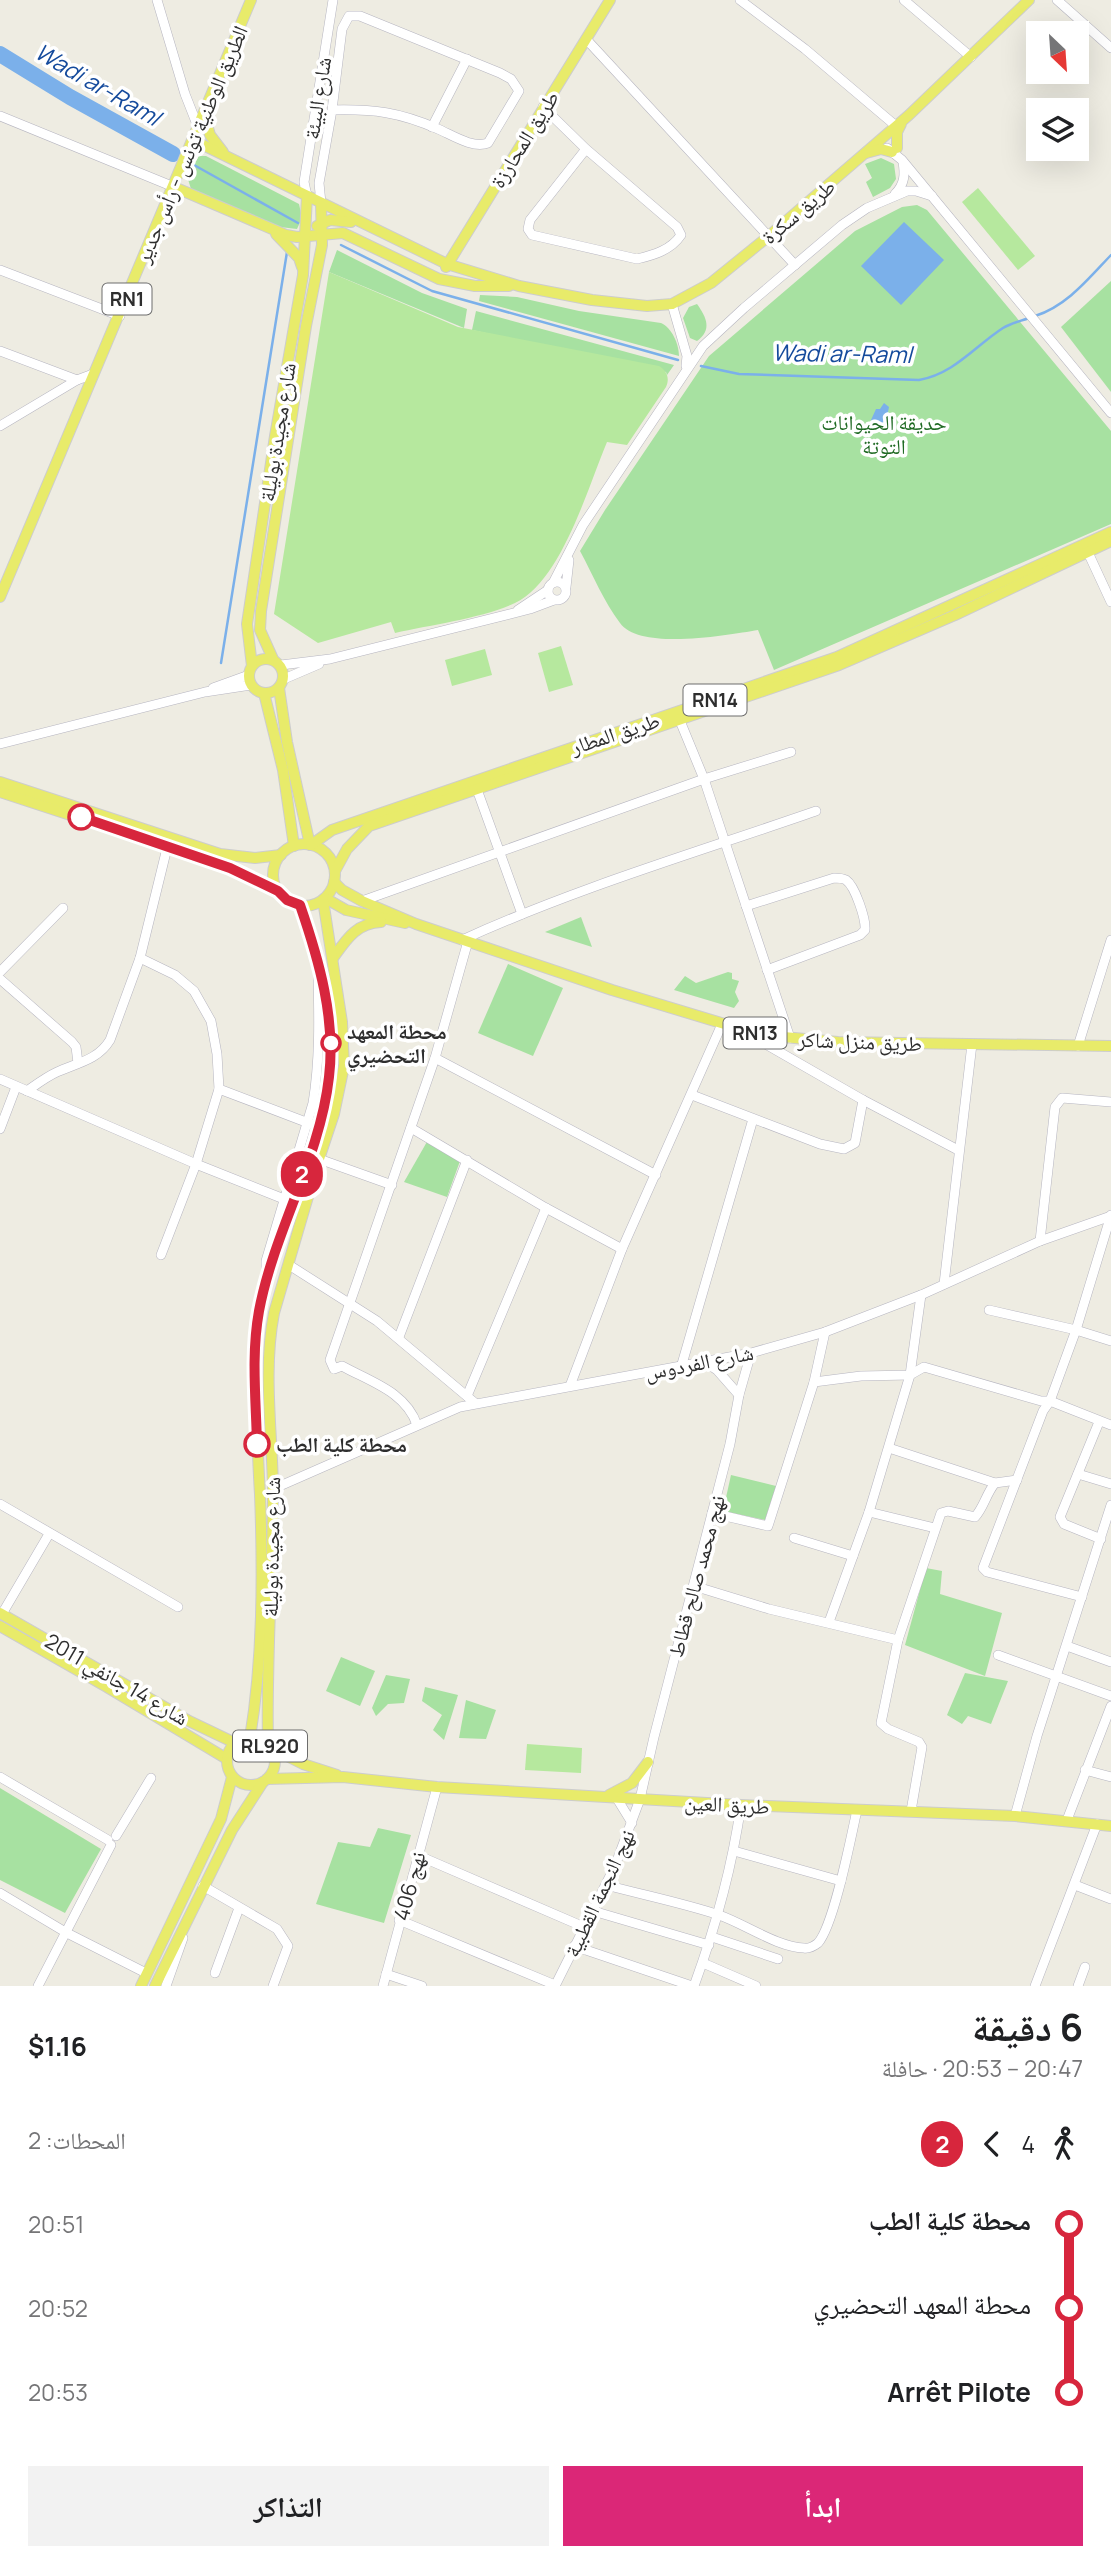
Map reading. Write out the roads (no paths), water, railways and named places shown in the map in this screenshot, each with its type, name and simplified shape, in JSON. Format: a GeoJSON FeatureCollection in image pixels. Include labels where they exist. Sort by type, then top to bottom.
{"type":"FeatureCollection","features":[{"type":"Feature","properties":{"kind":"main road","name":"الطريق الوطنية تونس - رأس جدير"},"geometry":{"type":"LineString","coordinates":[[0,597],[251,0]]}},
{"type":"Feature","properties":{"kind":"main road","name":"طريق المحارزة"},"geometry":{"type":"LineString","coordinates":[[439,279],[610,0]]}},
{"type":"Feature","properties":{"kind":"main road","name":"طريق سكرة"},"geometry":{"type":"LineString","coordinates":[[519,286],[616,304],[653,306],[672,304],[711,283],[770,236],[909,115],[1029,0]]}},
{"type":"Feature","properties":{"kind":"main road"},"geometry":{"type":"LineString","coordinates":[[204,112],[210,135],[225,154]]}},
{"type":"Feature","properties":{"kind":"main road"},"geometry":{"type":"LineString","coordinates":[[858,158],[873,150],[895,150],[897,132],[909,115]]}},
{"type":"Feature","properties":{"kind":"main road"},"geometry":{"type":"LineString","coordinates":[[193,140],[447,264],[519,286]]}},
{"type":"Feature","properties":{"kind":"main road"},"geometry":{"type":"LineString","coordinates":[[174,187],[274,232],[292,236],[305,236],[342,220],[364,225]]}},
{"type":"Feature","properties":{"kind":"main road","name":"شارع مجيدة بوليلة"},"geometry":{"type":"LineString","coordinates":[[251,676],[247,624],[275,436],[303,275],[307,196]]}},
{"type":"Feature","properties":{"kind":"main road","name":"شارع مجيدة بوليلة"},"geometry":{"type":"LineString","coordinates":[[310,845],[286,742],[277,662],[260,630],[306,326],[322,245],[321,203]]}},
{"type":"Feature","properties":{"kind":"main road"},"geometry":{"type":"LineString","coordinates":[[321,229],[351,236],[439,279],[475,286],[519,286]]}},
{"type":"Feature","properties":{"kind":"main road"},"geometry":{"type":"LineString","coordinates":[[274,232],[299,258],[303,275]]}},
{"type":"Feature","properties":{"kind":"main road","name":"طريق المطار"},"geometry":{"type":"LineString","coordinates":[[310,845],[332,830],[475,785],[870,652],[1086,548],[1111,532]]}},
{"type":"Feature","properties":{"kind":"main road","name":"طريق المطار"},"geometry":{"type":"LineString","coordinates":[[1086,548],[1111,541]]}},
{"type":"Feature","properties":{"kind":"main road"},"geometry":{"type":"LineString","coordinates":[[277,662],[263,659],[251,676],[264,693],[283,770],[293,846]]}},
{"type":"Feature","properties":{"kind":"main road"},"geometry":{"type":"LineString","coordinates":[[264,693],[281,683]]}},
{"type":"Feature","properties":{"kind":"main road"},"geometry":{"type":"LineString","coordinates":[[0,782],[220,855],[255,858],[281,855],[293,846],[310,845],[327,854],[335,876],[324,899],[308,906],[300,905],[287,900],[278,891],[222,865],[0,792]]}},
{"type":"Feature","properties":{"kind":"main road","name":"طريق المطار"},"geometry":{"type":"LineString","coordinates":[[335,876],[347,849],[369,826],[475,785]]}},
{"type":"Feature","properties":{"kind":"main road"},"geometry":{"type":"LineString","coordinates":[[278,891],[274,873],[281,855]]}},
{"type":"Feature","properties":{"kind":"main road","name":"طريق منزل شاكر"},"geometry":{"type":"LineString","coordinates":[[335,876],[342,890],[416,925],[761,1035],[972,1044],[1111,1046]]}},
{"type":"Feature","properties":{"kind":"main road","name":"شارع مجيدة بوليلة"},"geometry":{"type":"LineString","coordinates":[[269,1746],[277,1488],[268,1362],[270,1334],[334,1114],[344,1066],[342,1022],[324,899]]}},
{"type":"Feature","properties":{"kind":"main road","name":"طريق منزل شاكر"},"geometry":{"type":"LineString","coordinates":[[324,899],[346,910],[390,922],[416,925]]}},
{"type":"Feature","properties":{"kind":"main road","name":"شارع مجيدة بوليلة"},"geometry":{"type":"LineString","coordinates":[[250,1738],[258,1686],[261,1607],[255,1338],[266,1283],[288,1201],[319,1127],[331,1058],[325,993],[300,905]]}},
{"type":"Feature","properties":{"kind":"main road"},"geometry":{"type":"LineString","coordinates":[[333,958],[346,939],[360,926],[374,922],[390,922]]}},
{"type":"Feature","properties":{"kind":"main road","name":"شارع 14 جانفي 2011"},"geometry":{"type":"LineString","coordinates":[[1,1613],[189,1721],[235,1743]]}},
{"type":"Feature","properties":{"kind":"main road","name":"شارع 14 جانفي 2011"},"geometry":{"type":"LineString","coordinates":[[0,1626],[227,1759]]}},
{"type":"Feature","properties":{"kind":"main road","name":"RL920"},"geometry":{"type":"LineString","coordinates":[[250,1738],[269,1746],[275,1764],[265,1781],[250,1785],[233,1777],[227,1759],[235,1743],[250,1738]]}},
{"type":"Feature","properties":{"kind":"main road","name":"طريق العين"},"geometry":{"type":"LineString","coordinates":[[269,1746],[303,1764],[342,1777]]}},
{"type":"Feature","properties":{"kind":"main road"},"geometry":{"type":"LineString","coordinates":[[612,1796],[632,1783],[648,1762]]}},
{"type":"Feature","properties":{"kind":"main road"},"geometry":{"type":"LineString","coordinates":[[141,1986],[220,1819],[233,1777]]}},
{"type":"Feature","properties":{"kind":"main road","name":"طريق العين"},"geometry":{"type":"LineString","coordinates":[[265,1781],[342,1777],[437,1787],[741,1805],[1015,1816],[1111,1826]]}},
{"type":"Feature","properties":{"kind":"main road"},"geometry":{"type":"LineString","coordinates":[[155,1986],[200,1890],[243,1811],[265,1781]]}},
{"type":"Feature","properties":{"kind":"street"},"geometry":{"type":"LineString","coordinates":[[157,0],[185,94],[198,127]]}},
{"type":"Feature","properties":{"kind":"street","name":"شارع البيئة"},"geometry":{"type":"LineString","coordinates":[[307,196],[304,182],[333,0]]}},
{"type":"Feature","properties":{"kind":"street"},"geometry":{"type":"LineString","coordinates":[[740,0],[805,48],[896,126]]}},
{"type":"Feature","properties":{"kind":"street"},"geometry":{"type":"LineString","coordinates":[[904,0],[971,57]]}},
{"type":"Feature","properties":{"kind":"street"},"geometry":{"type":"LineString","coordinates":[[1057,0],[1111,48]]}},
{"type":"Feature","properties":{"kind":"street"},"geometry":{"type":"LineString","coordinates":[[321,203],[319,183],[342,29],[349,16],[360,16],[467,59],[511,79],[518,87],[518,94],[487,144],[474,144],[385,111],[332,110]]}},
{"type":"Feature","properties":{"kind":"street"},"geometry":{"type":"LineString","coordinates":[[586,38],[796,265]]}},
{"type":"Feature","properties":{"kind":"street"},"geometry":{"type":"LineString","coordinates":[[432,127],[467,59]]}},
{"type":"Feature","properties":{"kind":"street"},"geometry":{"type":"LineString","coordinates":[[543,107],[586,149],[677,227],[681,235],[675,244],[637,259],[532,235],[528,229],[530,220],[586,149]]}},
{"type":"Feature","properties":{"kind":"street"},"geometry":{"type":"LineString","coordinates":[[0,116],[174,187]]}},
{"type":"Feature","properties":{"kind":"street"},"geometry":{"type":"LineString","coordinates":[[883,137],[1111,413]]}},
{"type":"Feature","properties":{"kind":"street"},"geometry":{"type":"LineString","coordinates":[[891,197],[902,185],[905,177],[902,160]]}},
{"type":"Feature","properties":{"kind":"street"},"geometry":{"type":"LineString","coordinates":[[554,600],[549,596],[550,586],[583,525],[703,345],[744,308],[867,208],[891,197],[916,191],[932,196]]}},
{"type":"Feature","properties":{"kind":"street"},"geometry":{"type":"LineString","coordinates":[[0,270],[120,316]]}},
{"type":"Feature","properties":{"kind":"street"},"geometry":{"type":"LineString","coordinates":[[672,304],[687,356],[685,370]]}},
{"type":"Feature","properties":{"kind":"street"},"geometry":{"type":"LineString","coordinates":[[683,342],[694,347],[703,345]]}},
{"type":"Feature","properties":{"kind":"street"},"geometry":{"type":"LineString","coordinates":[[0,351],[77,380]]}},
{"type":"Feature","properties":{"kind":"street"},"geometry":{"type":"LineString","coordinates":[[0,426],[77,380],[93,374]]}},
{"type":"Feature","properties":{"kind":"street"},"geometry":{"type":"LineString","coordinates":[[277,662],[330,659],[560,600],[565,596],[571,548]]}},
{"type":"Feature","properties":{"kind":"street"},"geometry":{"type":"LineString","coordinates":[[1086,548],[1111,602]]}},
{"type":"Feature","properties":{"kind":"street"},"geometry":{"type":"LineString","coordinates":[[513,613],[550,586],[559,582],[566,587]]}},
{"type":"Feature","properties":{"kind":"street"},"geometry":{"type":"LineString","coordinates":[[281,683],[330,659]]}},
{"type":"Feature","properties":{"kind":"street"},"geometry":{"type":"LineString","coordinates":[[0,744],[205,692],[251,676]]}},
{"type":"Feature","properties":{"kind":"street"},"geometry":{"type":"LineString","coordinates":[[678,717],[704,779],[790,1038]]}},
{"type":"Feature","properties":{"kind":"street"},"geometry":{"type":"LineString","coordinates":[[362,901],[704,779],[792,751]]}},
{"type":"Feature","properties":{"kind":"street"},"geometry":{"type":"LineString","coordinates":[[475,785],[522,914]]}},
{"type":"Feature","properties":{"kind":"street"},"geometry":{"type":"LineString","coordinates":[[417,1425],[412,1410],[388,1390],[342,1366],[334,1369],[330,1360],[435,1058],[465,940],[522,914],[816,811]]}},
{"type":"Feature","properties":{"kind":"street"},"geometry":{"type":"LineString","coordinates":[[27,1091],[46,1078],[100,1054],[110,1040],[140,958],[167,848]]}},
{"type":"Feature","properties":{"kind":"street"},"geometry":{"type":"LineString","coordinates":[[746,906],[834,878],[843,879],[850,885],[864,918],[865,930],[860,935],[767,970]]}},
{"type":"Feature","properties":{"kind":"street"},"geometry":{"type":"LineString","coordinates":[[0,972],[63,908]]}},
{"type":"Feature","properties":{"kind":"street"},"geometry":{"type":"LineString","coordinates":[[1078,1046],[1111,940]]}},
{"type":"Feature","properties":{"kind":"street"},"geometry":{"type":"LineString","coordinates":[[140,958],[186,982],[200,998],[214,1035],[219,1089],[161,1255]]}},
{"type":"Feature","properties":{"kind":"street","name":"شارع مجيدة بوليلة"},"geometry":{"type":"LineString","coordinates":[[288,1201],[313,1103],[320,1055],[317,961]]}},
{"type":"Feature","properties":{"kind":"street"},"geometry":{"type":"LineString","coordinates":[[0,979],[72,1042],[76,1047],[78,1063]]}},
{"type":"Feature","properties":{"kind":"street"},"geometry":{"type":"LineString","coordinates":[[570,1386],[622,1249],[722,1024]]}},
{"type":"Feature","properties":{"kind":"street"},"geometry":{"type":"LineString","coordinates":[[737,1028],[863,1100],[958,1150]]}},
{"type":"Feature","properties":{"kind":"street"},"geometry":{"type":"LineString","coordinates":[[944,1284],[972,1044]]}},
{"type":"Feature","properties":{"kind":"street"},"geometry":{"type":"LineString","coordinates":[[435,1058],[656,1175]]}},
{"type":"Feature","properties":{"kind":"street"},"geometry":{"type":"LineString","coordinates":[[0,1079],[195,1164],[288,1201]]}},
{"type":"Feature","properties":{"kind":"street"},"geometry":{"type":"LineString","coordinates":[[0,1129],[16,1087]]}},
{"type":"Feature","properties":{"kind":"street"},"geometry":{"type":"LineString","coordinates":[[219,1089],[319,1127]]}},
{"type":"Feature","properties":{"kind":"street"},"geometry":{"type":"LineString","coordinates":[[692,1095],[820,1144],[844,1149],[855,1143],[863,1100]]}},
{"type":"Feature","properties":{"kind":"street"},"geometry":{"type":"LineString","coordinates":[[1040,1241],[1055,1107],[1062,1098],[1111,1102]]}},
{"type":"Feature","properties":{"kind":"street"},"geometry":{"type":"LineString","coordinates":[[682,1364],[753,1119]]}},
{"type":"Feature","properties":{"kind":"street"},"geometry":{"type":"LineString","coordinates":[[411,1128],[546,1208],[622,1249]]}},
{"type":"Feature","properties":{"kind":"street"},"geometry":{"type":"LineString","coordinates":[[319,1159],[392,1185]]}},
{"type":"Feature","properties":{"kind":"street"},"geometry":{"type":"LineString","coordinates":[[399,1337],[467,1160]]}},
{"type":"Feature","properties":{"kind":"street"},"geometry":{"type":"LineString","coordinates":[[467,1396],[546,1208]]}},
{"type":"Feature","properties":{"kind":"street"},"geometry":{"type":"LineString","coordinates":[[1082,1597],[987,1572],[983,1568],[1043,1411],[1050,1401],[1107,1245],[1111,1215]]}},
{"type":"Feature","properties":{"kind":"street","name":"شارع الفردوس"},"geometry":{"type":"LineString","coordinates":[[277,1488],[417,1425],[475,1403],[751,1353],[825,1332],[921,1295],[1040,1241],[1111,1215]]}},
{"type":"Feature","properties":{"kind":"street"},"geometry":{"type":"LineString","coordinates":[[289,1265],[399,1337],[475,1403]]}},
{"type":"Feature","properties":{"kind":"street"},"geometry":{"type":"LineString","coordinates":[[829,1622],[869,1512],[910,1375],[921,1295]]}},
{"type":"Feature","properties":{"kind":"street"},"geometry":{"type":"LineString","coordinates":[[989,1310],[1111,1341]]}},
{"type":"Feature","properties":{"kind":"street"},"geometry":{"type":"LineString","coordinates":[[712,1513],[768,1526],[814,1382],[825,1332]]}},
{"type":"Feature","properties":{"kind":"street","name":"نهج محمد صالح قطاط"},"geometry":{"type":"LineString","coordinates":[[640,1799],[751,1353]]}},
{"type":"Feature","properties":{"kind":"street"},"geometry":{"type":"LineString","coordinates":[[703,1361],[717,1370],[739,1395]]}},
{"type":"Feature","properties":{"kind":"street"},"geometry":{"type":"LineString","coordinates":[[814,1382],[861,1376],[910,1375],[924,1367],[1041,1401],[1050,1401],[1111,1425]]}},
{"type":"Feature","properties":{"kind":"street"},"geometry":{"type":"LineString","coordinates":[[1099,1422],[1060,1517],[1064,1524],[1101,1538]]}},
{"type":"Feature","properties":{"kind":"street"},"geometry":{"type":"LineString","coordinates":[[889,1448],[995,1483],[1017,1480]]}},
{"type":"Feature","properties":{"kind":"street"},"geometry":{"type":"LineString","coordinates":[[1078,1474],[1111,1484]]}},
{"type":"Feature","properties":{"kind":"street"},"geometry":{"type":"LineString","coordinates":[[911,1811],[922,1747],[919,1742],[888,1729],[881,1723],[898,1640],[940,1513],[948,1511],[975,1517],[980,1512],[987,1492],[995,1483]]}},
{"type":"Feature","properties":{"kind":"street"},"geometry":{"type":"LineString","coordinates":[[0,1504],[178,1607]]}},
{"type":"Feature","properties":{"kind":"street"},"geometry":{"type":"LineString","coordinates":[[1015,1816],[1037,1736],[1111,1505]]}},
{"type":"Feature","properties":{"kind":"street"},"geometry":{"type":"LineString","coordinates":[[869,1512],[934,1528]]}},
{"type":"Feature","properties":{"kind":"street"},"geometry":{"type":"LineString","coordinates":[[1,1613],[50,1534]]}},
{"type":"Feature","properties":{"kind":"street"},"geometry":{"type":"LineString","coordinates":[[794,1538],[853,1556]]}},
{"type":"Feature","properties":{"kind":"street"},"geometry":{"type":"LineString","coordinates":[[694,1586],[769,1609],[898,1640]]}},
{"type":"Feature","properties":{"kind":"street"},"geometry":{"type":"LineString","coordinates":[[1067,1646],[1111,1662]]}},
{"type":"Feature","properties":{"kind":"street"},"geometry":{"type":"LineString","coordinates":[[998,1655],[1111,1696]]}},
{"type":"Feature","properties":{"kind":"street"},"geometry":{"type":"LineString","coordinates":[[1068,1820],[1111,1706]]}},
{"type":"Feature","properties":{"kind":"street"},"geometry":{"type":"LineString","coordinates":[[1085,1770],[1111,1777]]}},
{"type":"Feature","properties":{"kind":"street"},"geometry":{"type":"LineString","coordinates":[[0,1777],[111,1841]]}},
{"type":"Feature","properties":{"kind":"street"},"geometry":{"type":"LineString","coordinates":[[38,1986],[111,1841],[150,1778]]}},
{"type":"Feature","properties":{"kind":"street","name":"نهج 406"},"geometry":{"type":"LineString","coordinates":[[383,1986],[437,1787]]}},
{"type":"Feature","properties":{"kind":"street"},"geometry":{"type":"LineString","coordinates":[[612,1796],[632,1823]]}},
{"type":"Feature","properties":{"kind":"street","name":"نهج النجمة القطبية"},"geometry":{"type":"LineString","coordinates":[[555,1985],[606,1885],[640,1799]]}},
{"type":"Feature","properties":{"kind":"street"},"geometry":{"type":"LineString","coordinates":[[574,1946],[693,1986],[719,1915],[734,1851],[741,1805]]}},
{"type":"Feature","properties":{"kind":"street"},"geometry":{"type":"LineString","coordinates":[[606,1885],[719,1915],[791,1946],[806,1949],[820,1940],[841,1881],[857,1810]]}},
{"type":"Feature","properties":{"kind":"street"},"geometry":{"type":"LineString","coordinates":[[1035,1986],[1097,1824]]}},
{"type":"Feature","properties":{"kind":"street"},"geometry":{"type":"LineString","coordinates":[[734,1851],[841,1881]]}},
{"type":"Feature","properties":{"kind":"street"},"geometry":{"type":"LineString","coordinates":[[417,1855],[584,1927]]}},
{"type":"Feature","properties":{"kind":"street"},"geometry":{"type":"LineString","coordinates":[[1075,1885],[1111,1899]]}},
{"type":"Feature","properties":{"kind":"street"},"geometry":{"type":"LineString","coordinates":[[166,1986],[200,1890],[277,1929],[288,1946],[273,1986]]}},
{"type":"Feature","properties":{"kind":"street"},"geometry":{"type":"LineString","coordinates":[[0,1893],[67,1933],[146,1973]]}},
{"type":"Feature","properties":{"kind":"street"},"geometry":{"type":"LineString","coordinates":[[215,1973],[239,1908]]}},
{"type":"Feature","properties":{"kind":"street"},"geometry":{"type":"LineString","coordinates":[[593,1911],[778,1959]]}},
{"type":"Feature","properties":{"kind":"street"},"geometry":{"type":"LineString","coordinates":[[399,1920],[555,1985]]}},
{"type":"Feature","properties":{"kind":"street"},"geometry":{"type":"LineString","coordinates":[[703,1963],[756,1986]]}},
{"type":"Feature","properties":{"kind":"street"},"geometry":{"type":"LineString","coordinates":[[1078,1986],[1085,1966]]}},
{"type":"Feature","properties":{"kind":"street"},"geometry":{"type":"LineString","coordinates":[[386,1974],[422,1986]]}},
{"type":"Feature","properties":{"kind":"water"},"geometry":{"type":"Polygon","coordinates":[[[904,222],[944,260],[901,305],[861,266],[904,222]]]}},
{"type":"Feature","properties":{"kind":"water"},"geometry":{"type":"Polygon","coordinates":[[[884,403],[889,407],[885,426],[878,429],[872,426],[871,420],[876,409],[880,409],[884,403]]]}},
{"type":"Feature","properties":{"kind":"waterway","name":"Wadi ar-Raml"},"geometry":{"type":"LineString","coordinates":[[0,54],[70,97],[173,154]]}},
{"type":"Feature","properties":{"kind":"waterway","name":"Wadi ar-Raml"},"geometry":{"type":"LineString","coordinates":[[194,165],[298,223]]}},
{"type":"Feature","properties":{"kind":"waterway","name":"Wadi ar-Raml"},"geometry":{"type":"LineString","coordinates":[[341,245],[432,291],[678,360]]}},
{"type":"Feature","properties":{"kind":"waterway"},"geometry":{"type":"LineString","coordinates":[[221,663],[287,252]]}},
{"type":"Feature","properties":{"kind":"waterway","name":"Wadi ar-Raml"},"geometry":{"type":"LineString","coordinates":[[1035,316],[1067,298],[1111,255]]}},
{"type":"Feature","properties":{"kind":"waterway","name":"Wadi ar-Raml"},"geometry":{"type":"LineString","coordinates":[[701,366],[739,374],[919,380],[954,366],[1003,328],[1029,318]]}},
{"type":"Feature","properties":{"kind":"place","name":"محطة المعهد التحضيري"},"geometry":{"type":"Point","coordinates":[331,1043]}},
{"type":"Feature","properties":{"kind":"place","name":"محطة كلية الطب"},"geometry":{"type":"Point","coordinates":[257,1444]}},
{"type":"Feature","properties":{"kind":"park label","name":"حديقة الحيوانات التوتة"},"geometry":{"type":"Point","coordinates":[884,434]}}]}
